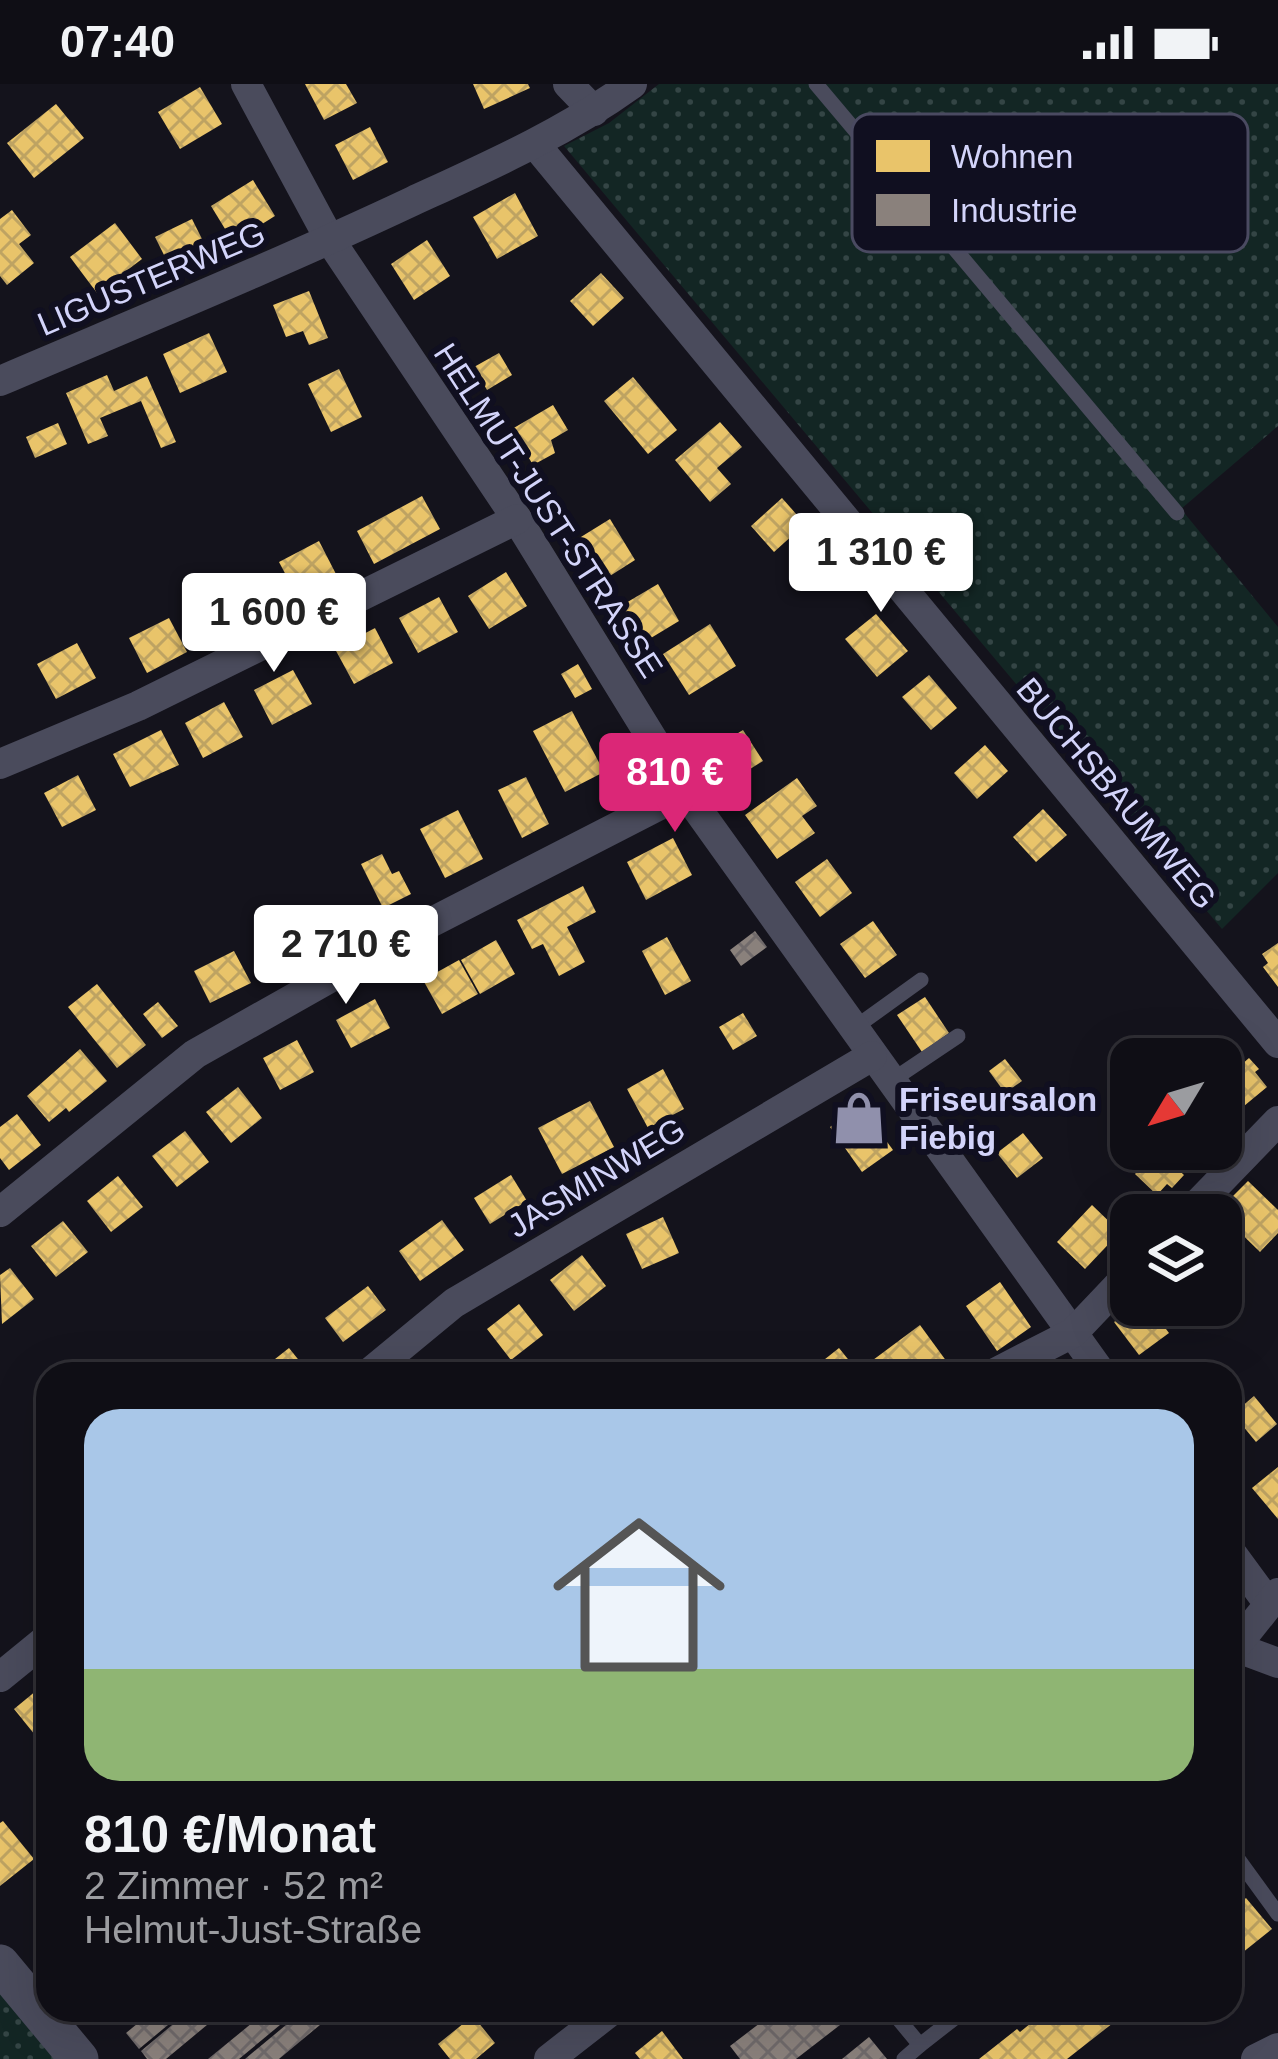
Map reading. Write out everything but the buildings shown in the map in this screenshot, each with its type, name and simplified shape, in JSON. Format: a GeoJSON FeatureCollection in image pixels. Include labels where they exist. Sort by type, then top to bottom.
{"type":"FeatureCollection","features":[{"type":"Feature","properties":{"kind":"street","name":"HELMUT-JUST-STRASSE"},"geometry":{"type":"LineString","coordinates":[[246,84],[330,240],[517,519],[685,792],[1093,1362]]}},
{"type":"Feature","properties":{"kind":"street"},"geometry":{"type":"LineString","coordinates":[[568,84],[594,111]]}},
{"type":"Feature","properties":{"kind":"street","name":"LIGUSTERWEG"},"geometry":{"type":"LineString","coordinates":[[0,381],[330,240],[535,144],[632,84]]}},
{"type":"Feature","properties":{"kind":"street","name":"BUCHSBAUMWEG"},"geometry":{"type":"LineString","coordinates":[[535,144],[1278,1043]]}},
{"type":"Feature","properties":{"kind":"street"},"geometry":{"type":"LineString","coordinates":[[0,764],[138,706],[517,519]]}},
{"type":"Feature","properties":{"kind":"street"},"geometry":{"type":"LineString","coordinates":[[0,1212],[194,1054],[397,940],[685,792]]}},
{"type":"Feature","properties":{"kind":"street","name":"JASMINWEG"},"geometry":{"type":"LineString","coordinates":[[383,1362],[454,1303],[872,1056]]}},
{"type":"Feature","properties":{"kind":"street"},"geometry":{"type":"LineString","coordinates":[[1207,1194],[1278,1121]]}},
{"type":"Feature","properties":{"kind":"street"},"geometry":{"type":"LineString","coordinates":[[1016,1362],[1072,1333],[1110,1294]]}},
{"type":"Feature","properties":{"kind":"street"},"geometry":{"type":"LineString","coordinates":[[1242,1564],[1273,1598],[1242,1636]]}},
{"type":"Feature","properties":{"kind":"street"},"geometry":{"type":"LineString","coordinates":[[0,1677],[36,1648]]}},
{"type":"Feature","properties":{"kind":"street"},"geometry":{"type":"LineString","coordinates":[[1242,1651],[1278,1664]]}},
{"type":"Feature","properties":{"kind":"street"},"geometry":{"type":"LineString","coordinates":[[0,1964],[36,2007]]}},
{"type":"Feature","properties":{"kind":"street"},"geometry":{"type":"LineString","coordinates":[[48,2022],[79,2059]]}},
{"type":"Feature","properties":{"kind":"street"},"geometry":{"type":"LineString","coordinates":[[549,2059],[597,2022]]}},
{"type":"Feature","properties":{"kind":"street"},"geometry":{"type":"LineString","coordinates":[[1256,2059],[1278,2048]]}},
{"type":"Feature","properties":{"kind":"lane"},"geometry":{"type":"LineString","coordinates":[[816,84],[852,127]]}},
{"type":"Feature","properties":{"kind":"lane"},"geometry":{"type":"LineString","coordinates":[[957,252],[1177,513]]}},
{"type":"Feature","properties":{"kind":"lane"},"geometry":{"type":"LineString","coordinates":[[853,1029],[921,980]]}},
{"type":"Feature","properties":{"kind":"lane"},"geometry":{"type":"LineString","coordinates":[[890,1082],[958,1036]]}},
{"type":"Feature","properties":{"kind":"lane"},"geometry":{"type":"LineString","coordinates":[[1242,1864],[1278,1914]]}},
{"type":"Feature","properties":{"kind":"lane"},"geometry":{"type":"LineString","coordinates":[[902,2022],[920,2045]]}},
{"type":"Feature","properties":{"kind":"lane"},"geometry":{"type":"LineString","coordinates":[[904,2059],[950,2022]]}},
{"type":"Feature","properties":{"kind":"green space"},"geometry":{"type":"Polygon","coordinates":[[[659,84],[1278,84],[1278,426],[1181,509],[1278,627],[1278,873],[1222,929],[564,146],[609,123],[659,84]]]}},
{"type":"Feature","properties":{"kind":"green space"},"geometry":{"type":"Polygon","coordinates":[[[0,1991],[58,2059],[0,2059],[0,1991]]]}},
{"type":"Feature","properties":{"kind":"place","name":"Friseursalon Fiebig"},"geometry":{"type":"Point","coordinates":[859,1118]}}]}
